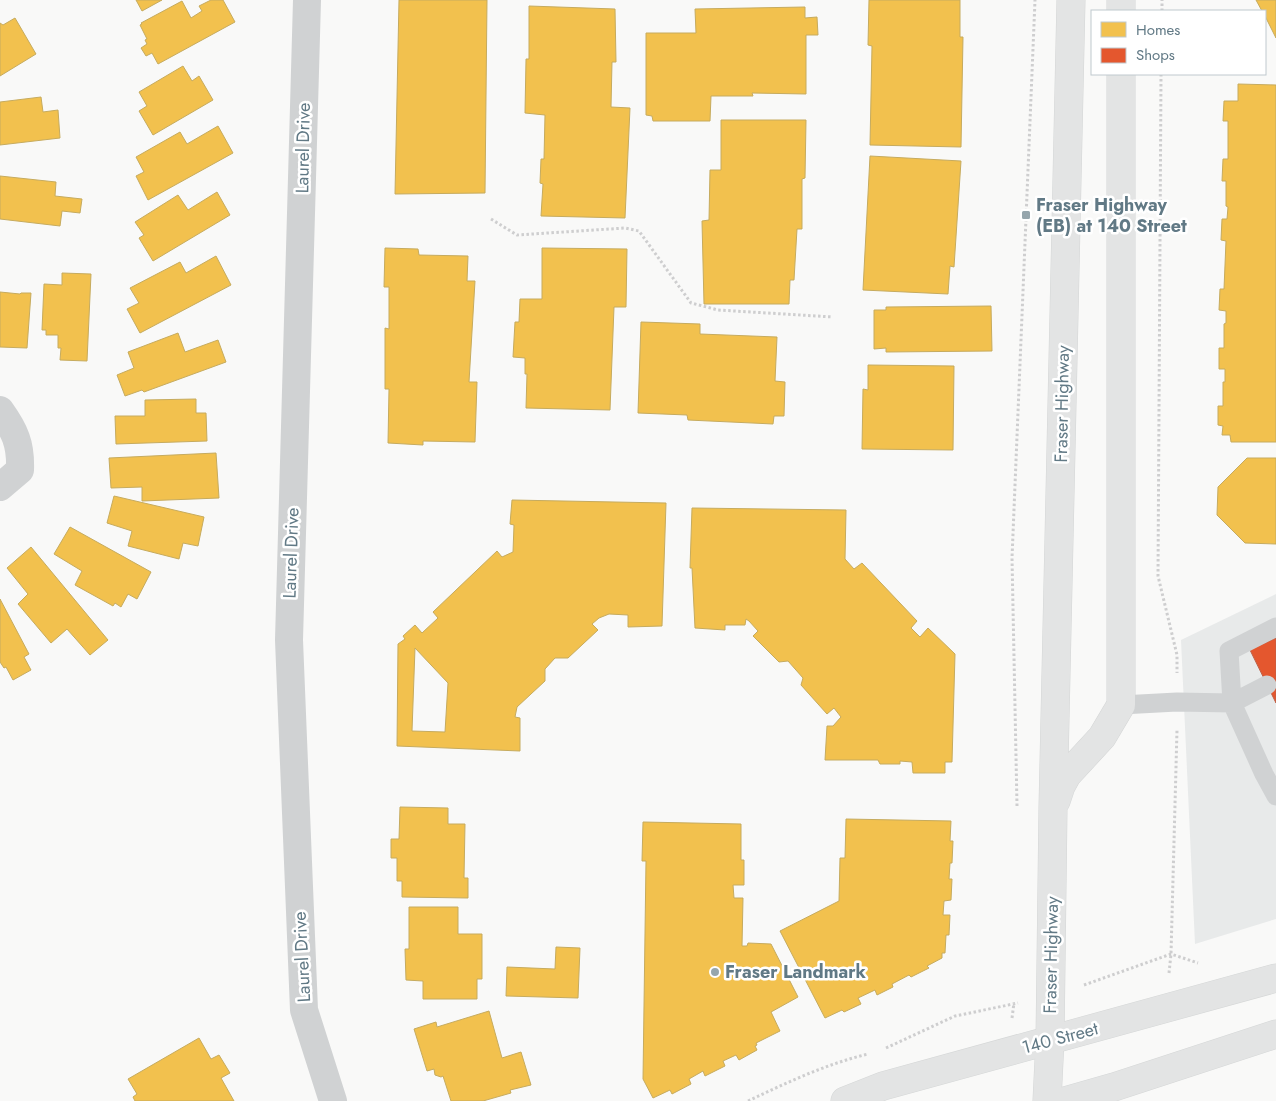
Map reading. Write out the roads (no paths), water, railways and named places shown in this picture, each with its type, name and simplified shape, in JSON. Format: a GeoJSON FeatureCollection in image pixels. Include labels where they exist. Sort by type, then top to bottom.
{"type":"FeatureCollection","features":[{"type":"Feature","properties":{"kind":"main road","name":"Fraser Highway"},"geometry":{"type":"LineString","coordinates":[[1047,1101],[1050,1040],[1053,808],[1071,0]]}},
{"type":"Feature","properties":{"kind":"main road"},"geometry":{"type":"LineString","coordinates":[[1121,75],[1121,705]]}},
{"type":"Feature","properties":{"kind":"main road","name":"Fraser Highway"},"geometry":{"type":"LineString","coordinates":[[1053,808],[1067,775],[1102,737],[1121,705]]}},
{"type":"Feature","properties":{"kind":"main road","name":"140 Street"},"geometry":{"type":"LineString","coordinates":[[845,1101],[883,1086],[1276,978]]}},
{"type":"Feature","properties":{"kind":"main road"},"geometry":{"type":"LineString","coordinates":[[1065,1101],[1276,1034]]}},
{"type":"Feature","properties":{"kind":"street","name":"Laurel Drive"},"geometry":{"type":"LineString","coordinates":[[307,0],[289,640],[304,1010],[333,1101]]}},
{"type":"Feature","properties":{"kind":"street"},"geometry":{"type":"LineString","coordinates":[[0,410],[16,436],[20,470],[0,487]]}},
{"type":"Feature","properties":{"kind":"lane"},"geometry":{"type":"LineString","coordinates":[[1276,627],[1229,652],[1232,702],[1270,770],[1276,796]]}},
{"type":"Feature","properties":{"kind":"lane"},"geometry":{"type":"LineString","coordinates":[[1121,705],[1232,702],[1267,685]]}},
{"type":"Feature","properties":{"kind":"place","name":"Fraser Highway (EB) at 140 Street"},"geometry":{"type":"Point","coordinates":[1026,215]}},
{"type":"Feature","properties":{"kind":"place","name":"Fraser Landmark"},"geometry":{"type":"Point","coordinates":[715,972]}}]}
